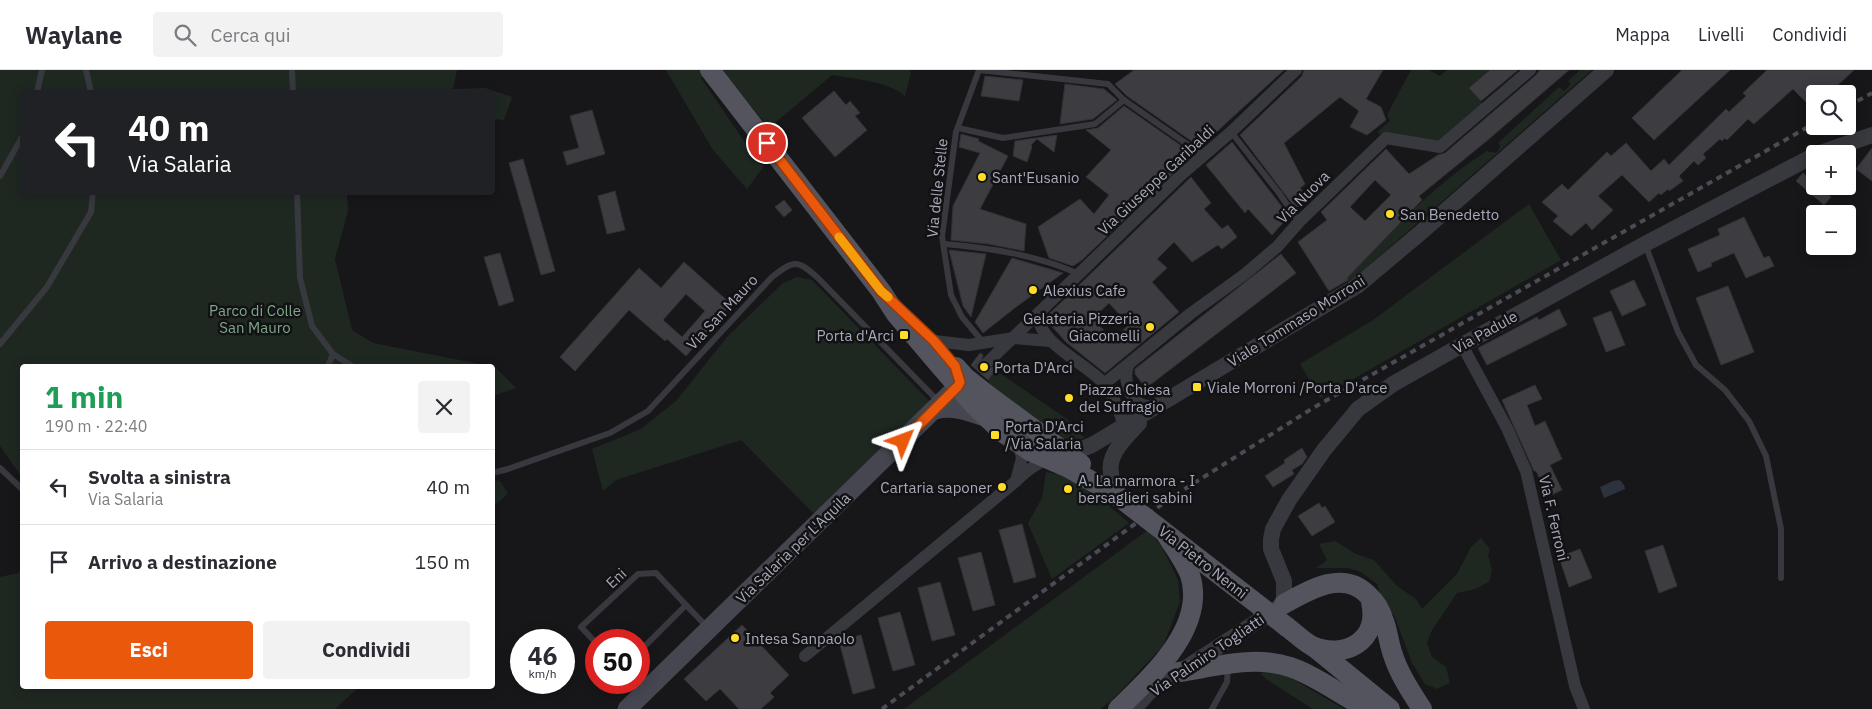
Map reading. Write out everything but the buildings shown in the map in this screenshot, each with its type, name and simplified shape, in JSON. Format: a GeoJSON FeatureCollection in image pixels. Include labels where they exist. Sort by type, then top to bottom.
{"type":"FeatureCollection","features":[{"type":"Feature","properties":{"kind":"main road"},"geometry":{"type":"LineString","coordinates":[[710,70],[881,291],[896,314],[1069,468],[1119,497]]}},
{"type":"Feature","properties":{"kind":"main road"},"geometry":{"type":"LineString","coordinates":[[881,291],[934,341],[964,375],[988,418],[1002,432],[1024,448],[1056,455],[1091,472],[1119,497]]}},
{"type":"Feature","properties":{"kind":"main road","name":"Via Salaria per L'Aquila"},"geometry":{"type":"LineString","coordinates":[[650,678],[709,629],[938,407],[964,375]]}},
{"type":"Feature","properties":{"kind":"main road"},"geometry":{"type":"LineString","coordinates":[[938,407],[960,409],[988,418]]}},
{"type":"Feature","properties":{"kind":"main road","name":"Via Pietro Nenni"},"geometry":{"type":"LineString","coordinates":[[1119,497],[1167,536],[1312,646]]}},
{"type":"Feature","properties":{"kind":"main road"},"geometry":{"type":"LineString","coordinates":[[1118,709],[1144,683],[1170,652],[1185,629],[1192,613],[1194,592],[1190,574],[1167,536]]}},
{"type":"Feature","properties":{"kind":"main road"},"geometry":{"type":"LineString","coordinates":[[1284,604],[1316,587],[1331,582],[1353,584],[1369,596],[1377,605],[1384,620],[1393,656],[1406,684],[1422,709]]}},
{"type":"Feature","properties":{"kind":"main road"},"geometry":{"type":"LineString","coordinates":[[1312,646],[1331,650],[1356,645],[1365,638],[1372,628],[1374,619],[1369,596]]}},
{"type":"Feature","properties":{"kind":"main road"},"geometry":{"type":"LineString","coordinates":[[1312,646],[1390,709]]}},
{"type":"Feature","properties":{"kind":"main road"},"geometry":{"type":"LineString","coordinates":[[1179,672],[1228,664],[1274,663],[1306,674],[1368,709]]}},
{"type":"Feature","properties":{"kind":"main road","name":"Via Salaria per L'Aquila"},"geometry":{"type":"LineString","coordinates":[[626,709],[635,694]]}},
{"type":"Feature","properties":{"kind":"street","name":"Via Giuseppe Garibaldi"},"geometry":{"type":"LineString","coordinates":[[989,361],[1182,174],[1232,132],[1296,70]]}},
{"type":"Feature","properties":{"kind":"street","name":"Via Nuova"},"geometry":{"type":"LineString","coordinates":[[1104,384],[1169,330],[1245,274],[1277,247],[1386,138],[1440,147],[1530,70]]}},
{"type":"Feature","properties":{"kind":"street","name":"Viale Tommaso Morroni"},"geometry":{"type":"LineString","coordinates":[[1056,455],[1074,452],[1090,446],[1124,427],[1356,286],[1419,234],[1606,70]]}},
{"type":"Feature","properties":{"kind":"street","name":"Via Padule"},"geometry":{"type":"LineString","coordinates":[[1843,145],[1872,135]]}},
{"type":"Feature","properties":{"kind":"street","name":"Via Padule"},"geometry":{"type":"LineString","coordinates":[[1284,604],[1284,581],[1272,550],[1271,539],[1273,529],[1294,492],[1324,450],[1358,409],[1393,384],[1462,345],[1645,244],[1806,159]]}},
{"type":"Feature","properties":{"kind":"street"},"geometry":{"type":"LineString","coordinates":[[1039,314],[1040,324],[1050,341],[1104,384],[1119,409],[1124,427]]}},
{"type":"Feature","properties":{"kind":"street"},"geometry":{"type":"LineString","coordinates":[[934,341],[969,344],[1014,338],[1050,341]]}},
{"type":"Feature","properties":{"kind":"street","name":"Via F. Ferroni"},"geometry":{"type":"LineString","coordinates":[[1462,345],[1507,428],[1526,471],[1575,686],[1584,709]]}},
{"type":"Feature","properties":{"kind":"street"},"geometry":{"type":"LineString","coordinates":[[1119,497],[1111,474],[1111,460],[1119,446],[1152,410],[1141,404],[1133,396],[1125,377],[1128,365]]}},
{"type":"Feature","properties":{"kind":"street"},"geometry":{"type":"LineString","coordinates":[[1090,446],[1091,472]]}},
{"type":"Feature","properties":{"kind":"street"},"geometry":{"type":"LineString","coordinates":[[1016,481],[1024,448]]}},
{"type":"Feature","properties":{"kind":"street"},"geometry":{"type":"LineString","coordinates":[[805,656],[1028,470],[1056,455]]}},
{"type":"Feature","properties":{"kind":"street","name":"Via Palmiro Togliatti"},"geometry":{"type":"LineString","coordinates":[[1134,709],[1149,692],[1284,604]]}},
{"type":"Feature","properties":{"kind":"street"},"geometry":{"type":"LineString","coordinates":[[1122,709],[1149,692]]}},
{"type":"Feature","properties":{"kind":"lane"},"geometry":{"type":"LineString","coordinates":[[37,90],[42,70]]}},
{"type":"Feature","properties":{"kind":"lane"},"geometry":{"type":"LineString","coordinates":[[86,70],[91,90]]}},
{"type":"Feature","properties":{"kind":"lane"},"geometry":{"type":"LineString","coordinates":[[292,70],[293,90]]}},
{"type":"Feature","properties":{"kind":"lane","name":"Via delle Stelle"},"geometry":{"type":"LineString","coordinates":[[982,342],[962,317],[951,295],[942,236],[956,132],[979,70],[1108,84],[1124,100],[1204,156]]}},
{"type":"Feature","properties":{"kind":"lane"},"geometry":{"type":"LineString","coordinates":[[958,128],[1004,138],[1096,124],[1124,100]]}},
{"type":"Feature","properties":{"kind":"lane"},"geometry":{"type":"LineString","coordinates":[[1232,132],[1300,222]]}},
{"type":"Feature","properties":{"kind":"lane"},"geometry":{"type":"LineString","coordinates":[[0,176],[20,141]]}},
{"type":"Feature","properties":{"kind":"lane"},"geometry":{"type":"LineString","coordinates":[[0,344],[47,287],[90,212],[93,195]]}},
{"type":"Feature","properties":{"kind":"lane"},"geometry":{"type":"LineString","coordinates":[[297,195],[300,278],[312,326],[333,354],[349,364]]}},
{"type":"Feature","properties":{"kind":"lane"},"geometry":{"type":"LineString","coordinates":[[944,244],[984,247],[1028,256],[1056,264],[1079,274]]}},
{"type":"Feature","properties":{"kind":"lane"},"geometry":{"type":"LineString","coordinates":[[1645,244],[1678,332],[1696,365],[1725,390],[1749,421],[1766,456],[1781,529],[1781,578]]}},
{"type":"Feature","properties":{"kind":"lane","name":"Via San Mauro"},"geometry":{"type":"LineString","coordinates":[[495,472],[508,470],[610,433],[648,411],[772,277],[786,266],[795,264],[804,266],[818,278],[938,407]]}},
{"type":"Feature","properties":{"kind":"lane"},"geometry":{"type":"LineString","coordinates":[[329,364],[333,354]]}},
{"type":"Feature","properties":{"kind":"lane"},"geometry":{"type":"LineString","coordinates":[[0,468],[20,486]]}},
{"type":"Feature","properties":{"kind":"lane","name":"Eni"},"geometry":{"type":"LineString","coordinates":[[585,631],[581,627],[638,574],[656,573],[686,605]]}},
{"type":"Feature","properties":{"kind":"lane"},"geometry":{"type":"LineString","coordinates":[[650,641],[686,605],[709,629]]}},
{"type":"Feature","properties":{"kind":"lane"},"geometry":{"type":"LineString","coordinates":[[1212,709],[1227,682],[1228,664]]}},
{"type":"Feature","properties":{"kind":"green space","name":"Parco di Colle San Mauro"},"geometry":{"type":"Polygon","coordinates":[[[0,70],[457,70],[453,89],[485,88],[491,90],[20,90],[20,195],[347,195],[348,211],[335,259],[352,330],[373,343],[480,364],[20,364],[20,474],[0,446],[0,70]]]}},
{"type":"Feature","properties":{"kind":"green space"},"geometry":{"type":"Polygon","coordinates":[[[666,70],[709,70],[701,78],[746,144],[764,166],[747,189],[713,150],[666,70]]]}},
{"type":"Feature","properties":{"kind":"green space"},"geometry":{"type":"Polygon","coordinates":[[[721,70],[910,70],[911,73],[905,96],[890,87],[880,84],[832,75],[769,128],[721,70]]]}},
{"type":"Feature","properties":{"kind":"green space"},"geometry":{"type":"Polygon","coordinates":[[[1411,70],[1429,70],[1440,76],[1447,70],[1490,70],[1469,88],[1483,104],[1440,147],[1386,138],[1377,132],[1390,121],[1387,115],[1411,70]]]}},
{"type":"Feature","properties":{"kind":"green space"},"geometry":{"type":"Polygon","coordinates":[[[1580,70],[1592,70],[1349,283],[1347,278],[1431,194],[1467,164],[1487,151],[1495,153],[1498,151],[1500,146],[1498,143],[1559,87],[1564,91],[1571,84],[1568,81],[1580,70]]]}},
{"type":"Feature","properties":{"kind":"green space"},"geometry":{"type":"Polygon","coordinates":[[[495,91],[512,97],[504,120],[495,119],[495,91]]]}},
{"type":"Feature","properties":{"kind":"green space"},"geometry":{"type":"Polygon","coordinates":[[[1529,204],[1561,260],[1320,398],[1300,364],[1373,320],[1529,204]]]}},
{"type":"Feature","properties":{"kind":"green space"},"geometry":{"type":"Polygon","coordinates":[[[797,277],[812,280],[933,405],[814,514],[741,440],[616,480],[603,491],[592,449],[641,429],[676,401],[727,337],[783,283],[797,277]]]}},
{"type":"Feature","properties":{"kind":"green space"},"geometry":{"type":"Polygon","coordinates":[[[495,368],[516,388],[495,395],[495,368]]]}},
{"type":"Feature","properties":{"kind":"green space"},"geometry":{"type":"Polygon","coordinates":[[[995,370],[1080,428],[1077,432],[1085,437],[1068,443],[993,392],[988,380],[995,370]]]}},
{"type":"Feature","properties":{"kind":"green space"},"geometry":{"type":"Polygon","coordinates":[[[1046,472],[1075,477],[1129,523],[1052,579],[1028,523],[1042,498],[1046,472]]]}},
{"type":"Feature","properties":{"kind":"green space"},"geometry":{"type":"Polygon","coordinates":[[[495,480],[500,481],[508,493],[495,504],[495,480]]]}},
{"type":"Feature","properties":{"kind":"green space"},"geometry":{"type":"Polygon","coordinates":[[[1148,530],[1162,547],[1178,580],[1180,602],[1163,646],[1112,700],[1100,709],[904,709],[1148,530]]]}},
{"type":"Feature","properties":{"kind":"green space"},"geometry":{"type":"Polygon","coordinates":[[[1481,538],[1490,549],[1488,555],[1492,570],[1489,582],[1475,589],[1457,593],[1432,630],[1427,643],[1432,657],[1446,667],[1450,683],[1437,689],[1425,684],[1412,663],[1394,615],[1385,608],[1377,584],[1361,572],[1348,568],[1316,568],[1327,560],[1319,544],[1335,541],[1356,554],[1374,560],[1397,586],[1416,599],[1422,609],[1457,574],[1471,547],[1481,538]]]}},
{"type":"Feature","properties":{"kind":"green space"},"geometry":{"type":"Polygon","coordinates":[[[20,570],[20,689],[357,689],[335,709],[0,709],[0,577],[18,573],[20,570]]]}},
{"type":"Feature","properties":{"kind":"green space"},"geometry":{"type":"Polygon","coordinates":[[[1264,669],[1286,675],[1344,709],[1313,709],[1266,679],[1261,674],[1264,669]]]}},
{"type":"Feature","properties":{"kind":"water"},"geometry":{"type":"Polygon","coordinates":[[[1620,480],[1625,489],[1604,498],[1600,487],[1620,480]]]}},
{"type":"Feature","properties":{"kind":"tunnel"},"geometry":{"type":"LineString","coordinates":[[978,370],[989,361]]}},
{"type":"Feature","properties":{"kind":"railway"},"geometry":{"type":"LineString","coordinates":[[1856,102],[1872,93]]}},
{"type":"Feature","properties":{"kind":"railway"},"geometry":{"type":"LineString","coordinates":[[882,709],[1169,499],[1313,408],[1806,128]]}},
{"type":"Feature","properties":{"kind":"slow traffic"},"geometry":{"type":"LineString","coordinates":[[839,237],[881,291],[888,297]]}},
{"type":"Feature","properties":{"kind":"place","name":"Sant'Eusanio"},"geometry":{"type":"Point","coordinates":[982,177]}},
{"type":"Feature","properties":{"kind":"place","name":"San Benedetto"},"geometry":{"type":"Point","coordinates":[1390,214]}},
{"type":"Feature","properties":{"kind":"place","name":"Alexius Cafe"},"geometry":{"type":"Point","coordinates":[1033,290]}},
{"type":"Feature","properties":{"kind":"place","name":"Gelateria Pizzeria Giacomelli"},"geometry":{"type":"Point","coordinates":[1150,327]}},
{"type":"Feature","properties":{"kind":"place","name":"Porta d'Arci"},"geometry":{"type":"Point","coordinates":[904,335]}},
{"type":"Feature","properties":{"kind":"place","name":"Porta D'Arci"},"geometry":{"type":"Point","coordinates":[984,367]}},
{"type":"Feature","properties":{"kind":"place","name":"Viale Morroni /Porta D'arce"},"geometry":{"type":"Point","coordinates":[1197,387]}},
{"type":"Feature","properties":{"kind":"place","name":"Piazza Chiesa del Suffragio"},"geometry":{"type":"Point","coordinates":[1069,398]}},
{"type":"Feature","properties":{"kind":"place","name":"Porta D'Arci /Via Salaria"},"geometry":{"type":"Point","coordinates":[995,435]}},
{"type":"Feature","properties":{"kind":"place","name":"Cartaria saponer"},"geometry":{"type":"Point","coordinates":[1002,487]}},
{"type":"Feature","properties":{"kind":"place","name":"A. La marmora - I bersaglieri sabini"},"geometry":{"type":"Point","coordinates":[1068,489]}},
{"type":"Feature","properties":{"kind":"place","name":"Intesa Sanpaolo"},"geometry":{"type":"Point","coordinates":[735,638]}},
{"type":"Feature","properties":{"kind":"route"},"geometry":{"type":"LineString","coordinates":[[767,143],[881,291],[934,341],[955,366],[960,382],[958,386],[903,441]]}}]}
